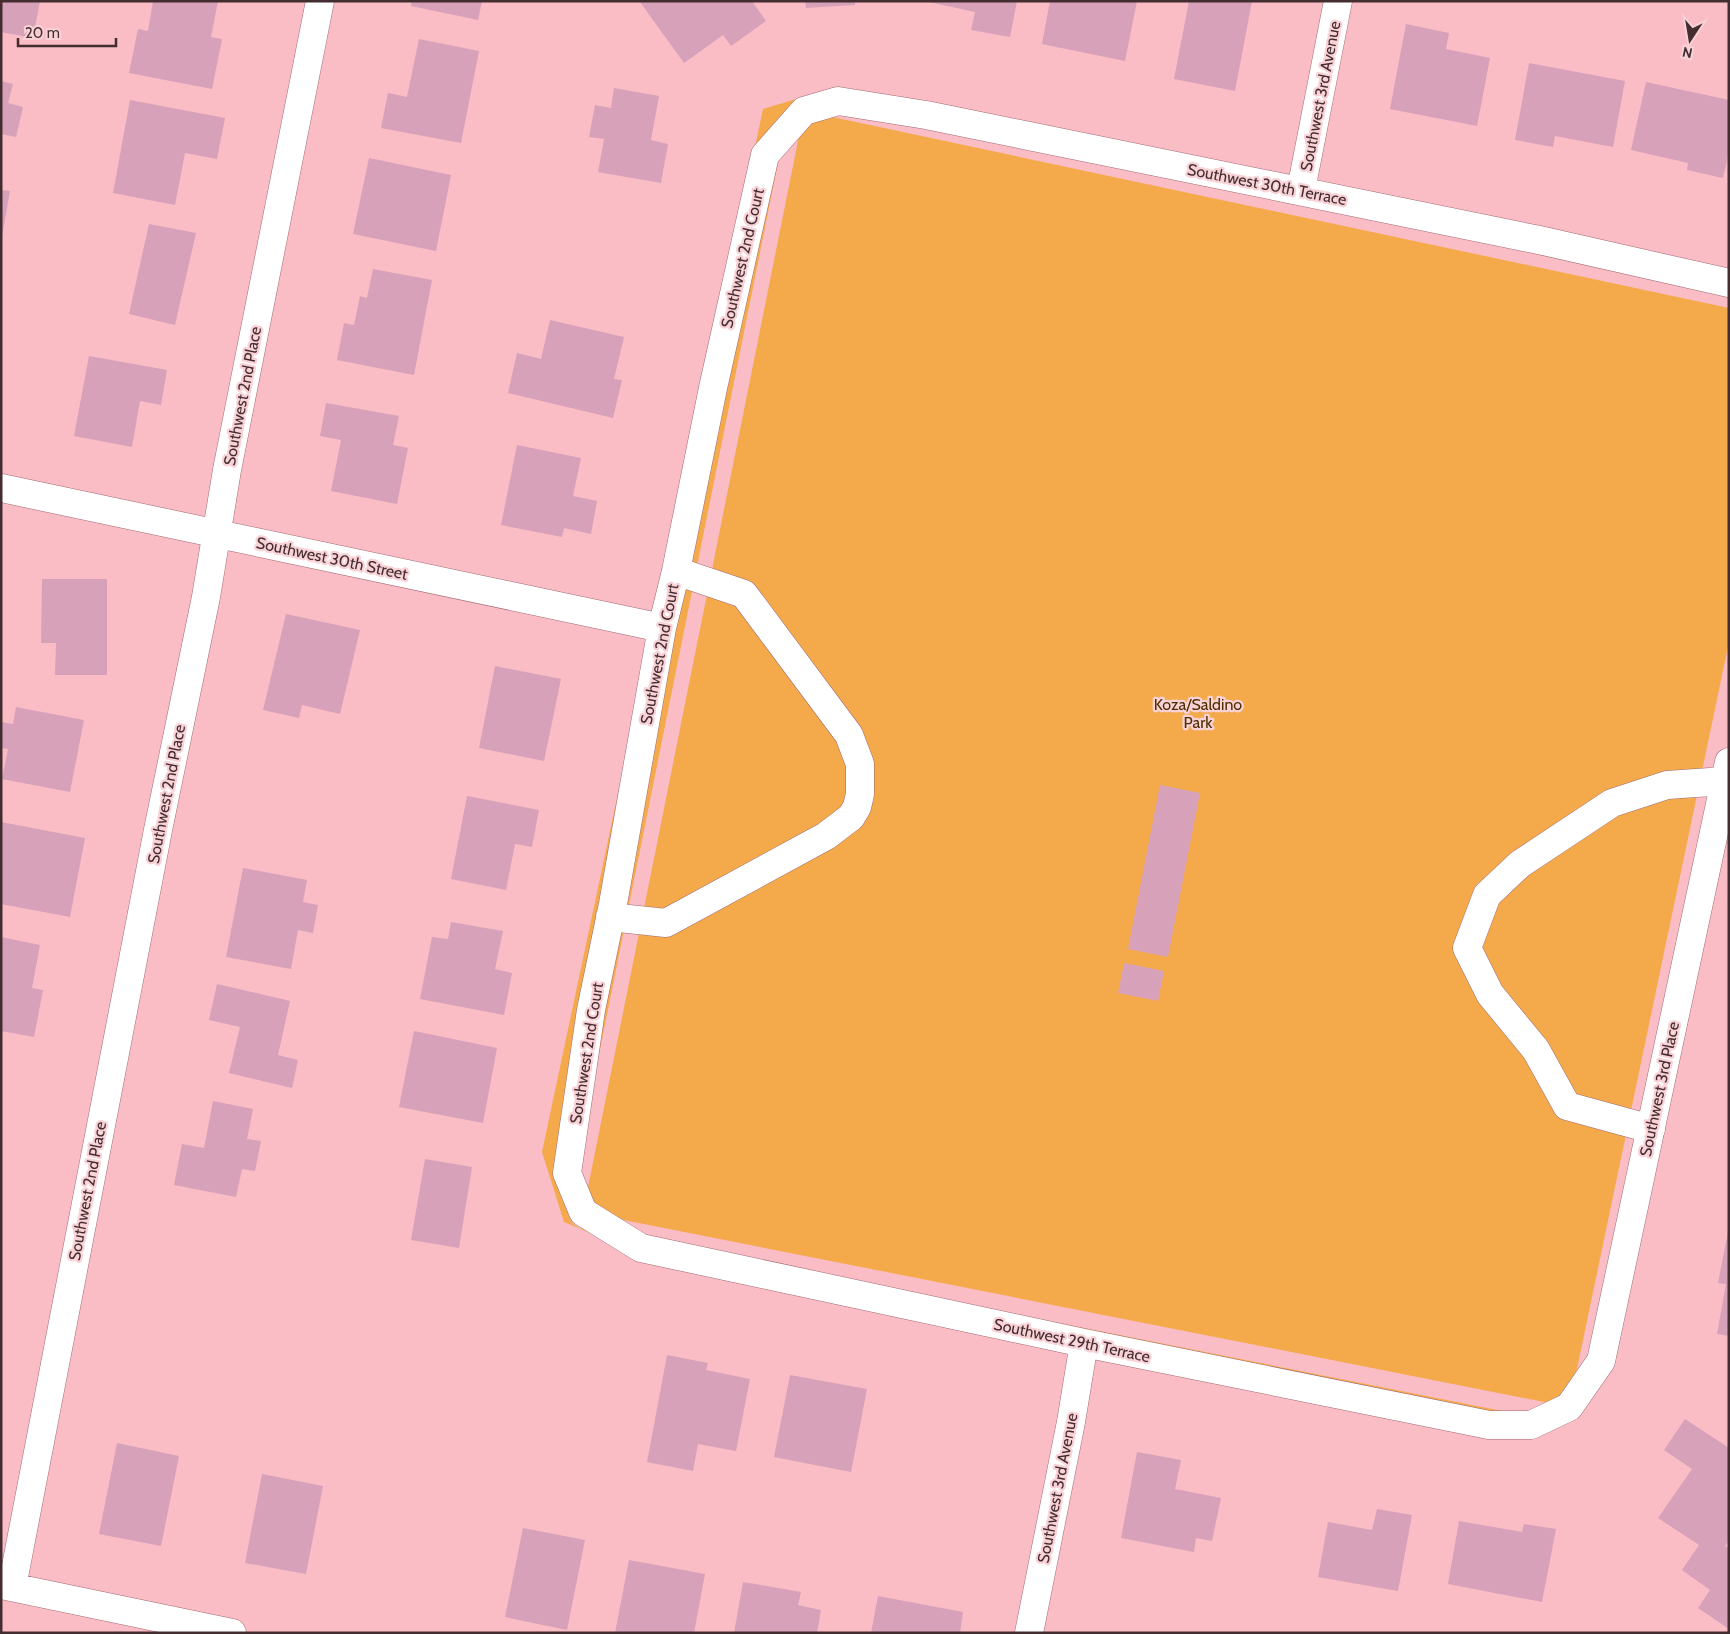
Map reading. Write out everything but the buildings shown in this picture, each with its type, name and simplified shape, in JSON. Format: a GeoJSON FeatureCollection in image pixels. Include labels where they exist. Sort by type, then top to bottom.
{"type":"FeatureCollection","features":[{"type":"Feature","properties":{"kind":"street","name":"Southwest 2nd Place"},"geometry":{"type":"LineString","coordinates":[[7,1586],[206,597],[227,470],[320,1]]}},
{"type":"Feature","properties":{"kind":"street","name":"Southwest 3rd Avenue"},"geometry":{"type":"LineString","coordinates":[[1301,190],[1338,1]]}},
{"type":"Feature","properties":{"kind":"street","name":"Southwest 30th Terrace"},"geometry":{"type":"LineString","coordinates":[[804,111],[838,101],[926,115],[1301,190],[1729,282]]}},
{"type":"Feature","properties":{"kind":"street","name":"Southwest 2nd Court"},"geometry":{"type":"LineString","coordinates":[[583,1212],[567,1173],[592,1010],[662,628],[676,571],[713,388],[765,155],[804,111]]}},
{"type":"Feature","properties":{"kind":"street","name":"Southwest 30th Street"},"geometry":{"type":"LineString","coordinates":[[1,488],[662,628]]}},
{"type":"Feature","properties":{"kind":"street"},"geometry":{"type":"LineString","coordinates":[[610,917],[666,923],[826,836],[851,817],[857,807],[860,794],[860,764],[849,735],[744,594],[676,571]]}},
{"type":"Feature","properties":{"kind":"street"},"geometry":{"type":"LineString","coordinates":[[1651,1129],[1567,1106],[1536,1050],[1490,994],[1466,948],[1487,895],[1520,864],[1612,803],[1667,785],[1727,772]]}},
{"type":"Feature","properties":{"kind":"street","name":"Southwest 3rd Place"},"geometry":{"type":"LineString","coordinates":[[1569,1407],[1601,1361],[1727,772]]}},
{"type":"Feature","properties":{"kind":"street","name":"Southwest 29th Terrace"},"geometry":{"type":"LineString","coordinates":[[583,1212],[641,1248],[1084,1343],[1489,1425],[1531,1426],[1569,1407]]}},
{"type":"Feature","properties":{"kind":"street","name":"Southwest 3rd Avenue"},"geometry":{"type":"LineString","coordinates":[[1029,1633],[1084,1343]]}},
{"type":"Feature","properties":{"kind":"street"},"geometry":{"type":"LineString","coordinates":[[7,1586],[232,1633]]}},
{"type":"Feature","properties":{"kind":"green space"},"geometry":{"type":"Polygon","coordinates":[[[796,99],[789,108],[568,1209],[570,1220],[579,1228],[1548,1420],[1546,1423],[631,1250],[564,1222],[542,1152],[763,109],[796,99]]]}},
{"type":"Feature","properties":{"kind":"green space","name":"Koza/Saldino Park"},"geometry":{"type":"Polygon","coordinates":[[[804,111],[1729,308],[1729,642],[1569,1407],[583,1212],[804,111]]]}}]}
